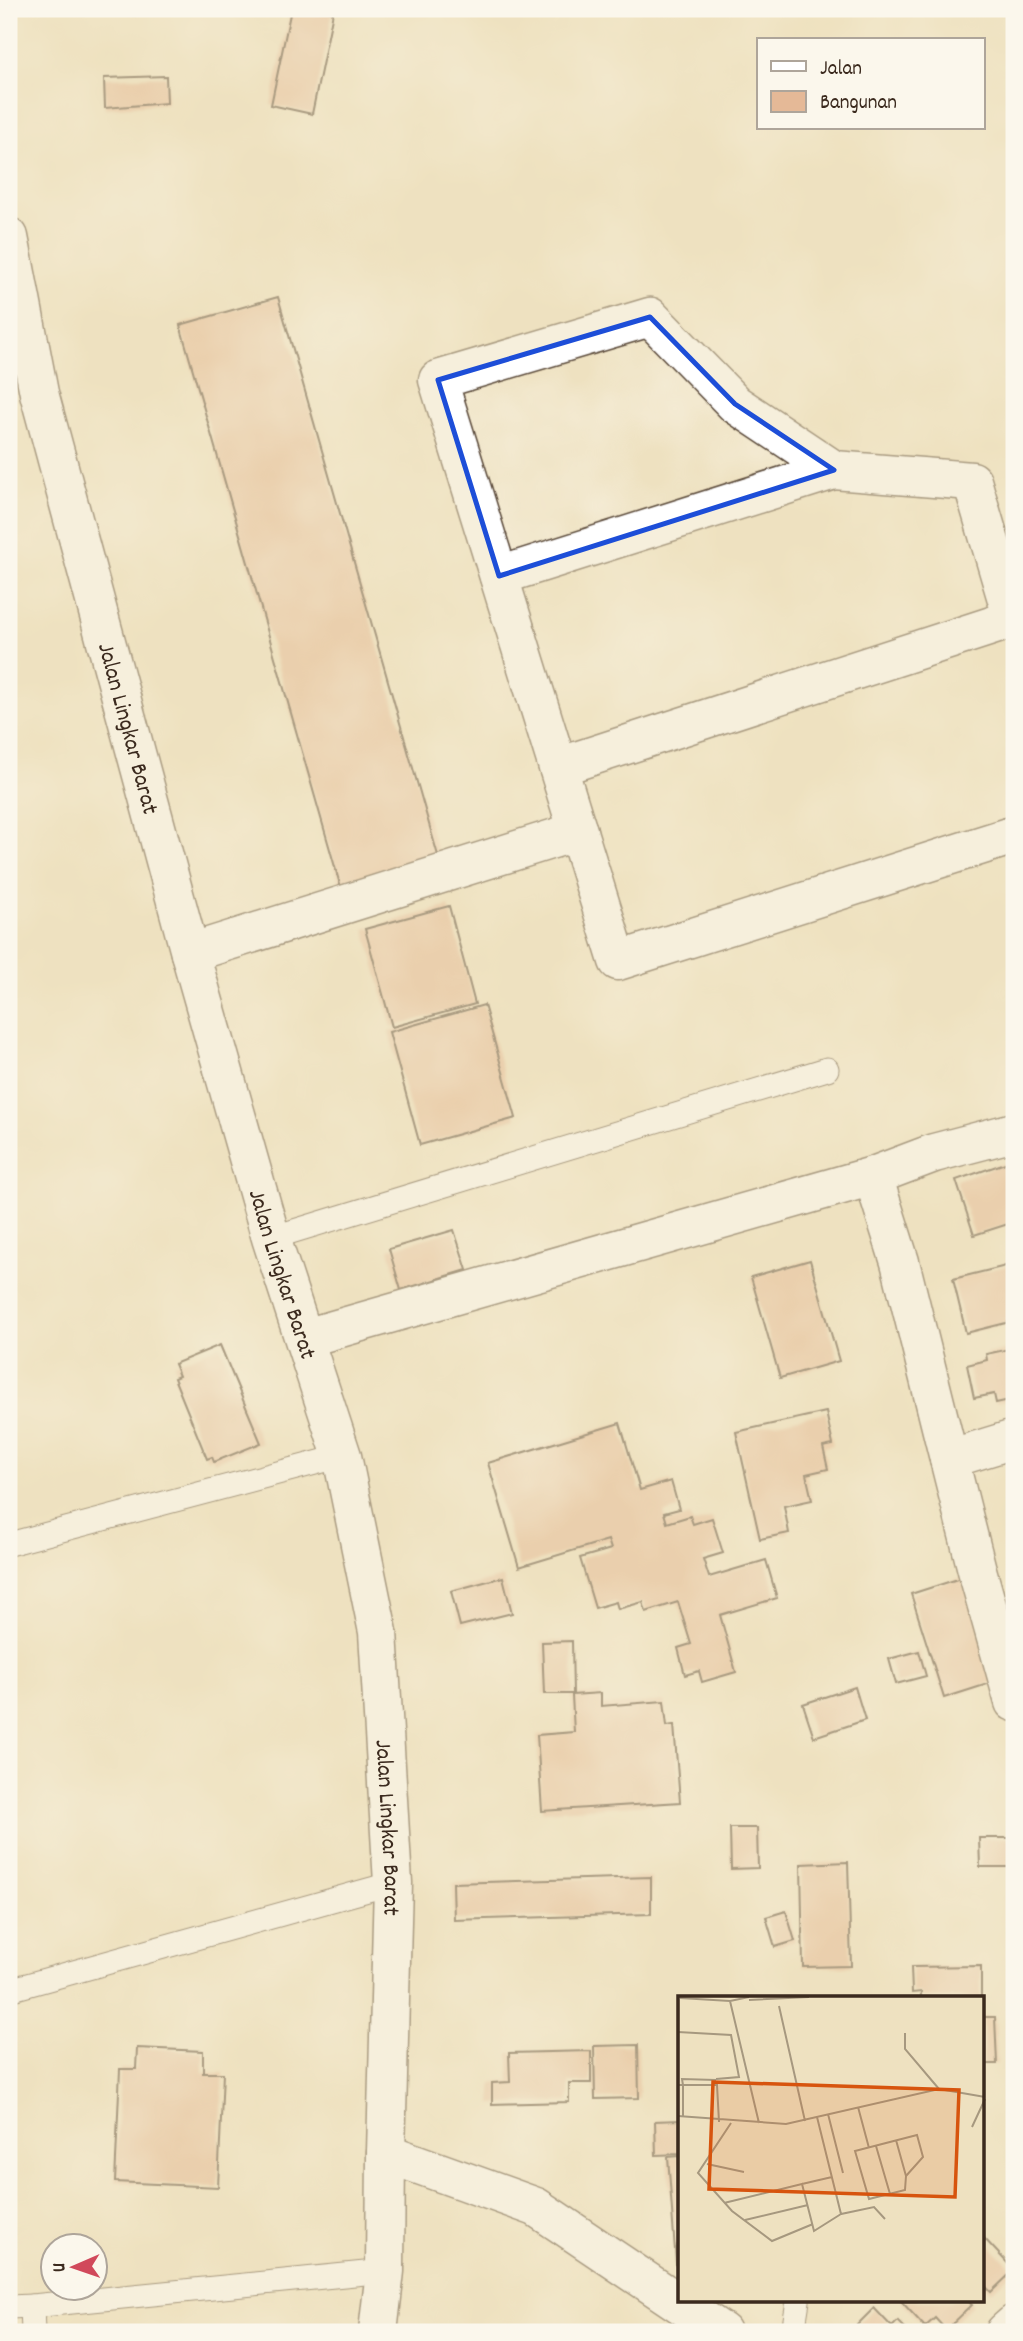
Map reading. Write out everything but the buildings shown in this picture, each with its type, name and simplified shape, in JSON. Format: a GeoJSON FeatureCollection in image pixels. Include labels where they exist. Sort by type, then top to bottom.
{"type":"FeatureCollection","features":[{"type":"Feature","properties":{"kind":"main road","name":"Jalan Lingkar Barat"},"geometry":{"type":"LineString","coordinates":[[9,237],[39,393],[190,953],[271,1238],[342,1456],[378,1632],[393,1883],[385,2270],[379,2332]]}},
{"type":"Feature","properties":{"kind":"main road"},"geometry":{"type":"LineString","coordinates":[[834,470],[735,404],[650,317],[438,380],[618,961],[1014,835]]}},
{"type":"Feature","properties":{"kind":"main road"},"geometry":{"type":"LineString","coordinates":[[499,576],[834,470],[972,481],[1014,621],[558,767]]}},
{"type":"Feature","properties":{"kind":"main road"},"geometry":{"type":"LineString","coordinates":[[190,953],[578,831]]}},
{"type":"Feature","properties":{"kind":"main road"},"geometry":{"type":"LineString","coordinates":[[305,1338],[873,1175],[934,1153],[1014,1132]]}},
{"type":"Feature","properties":{"kind":"main road"},"geometry":{"type":"LineString","coordinates":[[873,1175],[900,1262],[977,1570],[1014,1702]]}},
{"type":"Feature","properties":{"kind":"main road"},"geometry":{"type":"LineString","coordinates":[[949,1459],[1014,1439]]}},
{"type":"Feature","properties":{"kind":"main road"},"geometry":{"type":"LineString","coordinates":[[386,2153],[536,2207],[722,2332]]}},
{"type":"Feature","properties":{"kind":"main road"},"geometry":{"type":"LineString","coordinates":[[1005,2332],[1014,2324]]}},
{"type":"Feature","properties":{"kind":"lane"},"geometry":{"type":"LineString","coordinates":[[271,1238],[827,1069]]}},
{"type":"Feature","properties":{"kind":"lane"},"geometry":{"type":"LineString","coordinates":[[9,1544],[342,1456]]}},
{"type":"Feature","properties":{"kind":"lane"},"geometry":{"type":"LineString","coordinates":[[9,1990],[393,1883]]}},
{"type":"Feature","properties":{"kind":"lane"},"geometry":{"type":"LineString","coordinates":[[33,2332],[20,2306],[385,2270]]}},
{"type":"Feature","properties":{"kind":"lane"},"geometry":{"type":"LineString","coordinates":[[793,2332],[798,2302]]}},
{"type":"Feature","properties":{"kind":"highlighted area"},"geometry":{"type":"Polygon","coordinates":[[[650,317],[735,404],[834,470],[499,576],[438,380],[650,317]]]}}]}
